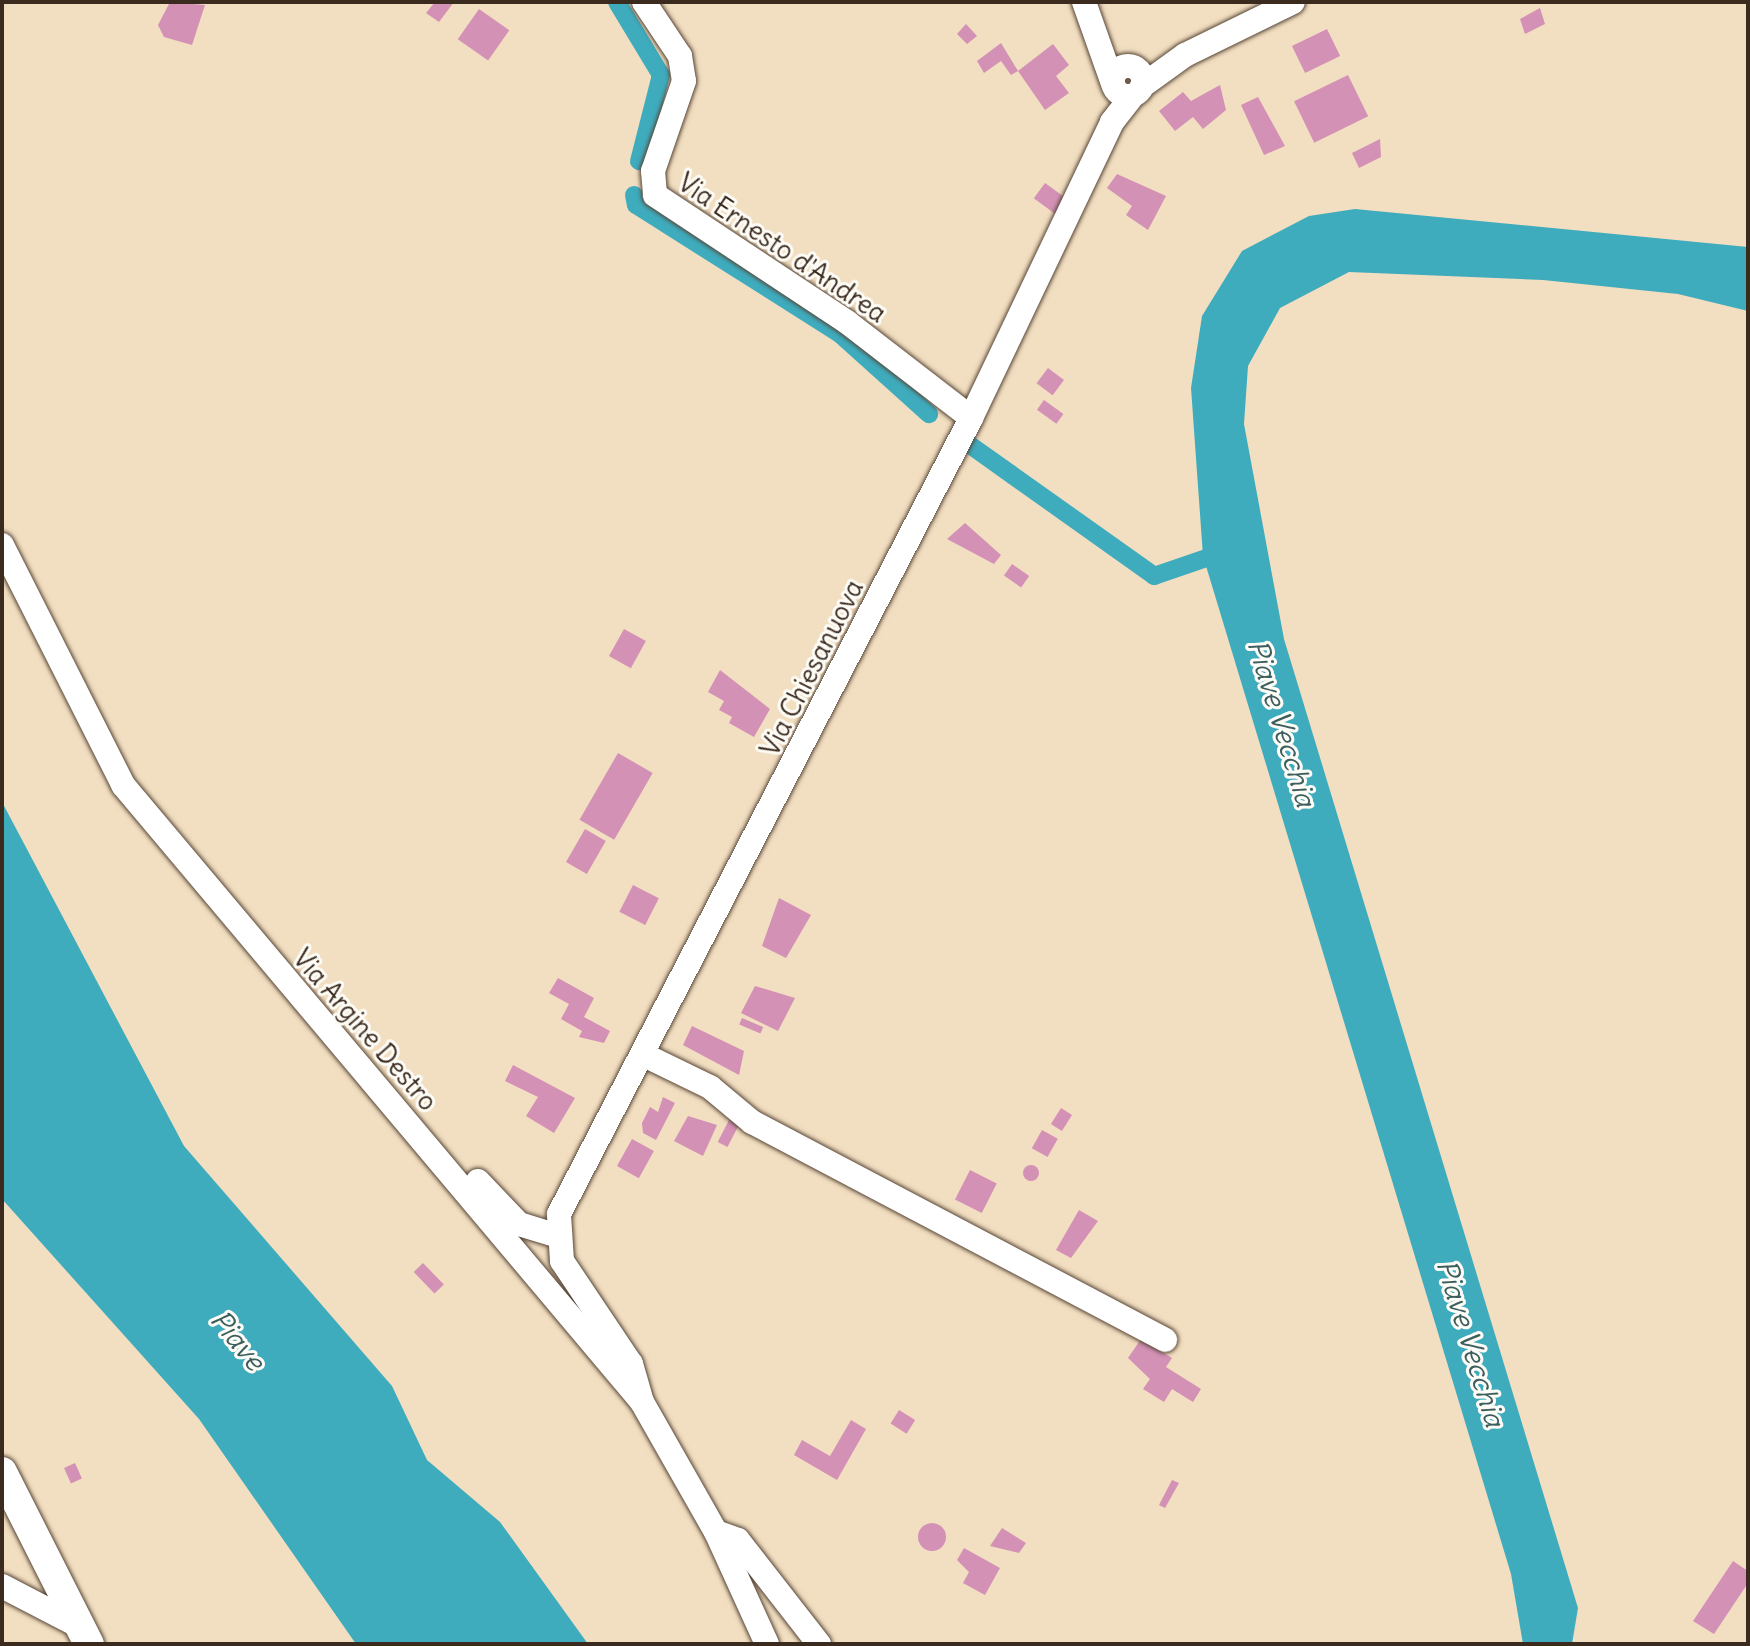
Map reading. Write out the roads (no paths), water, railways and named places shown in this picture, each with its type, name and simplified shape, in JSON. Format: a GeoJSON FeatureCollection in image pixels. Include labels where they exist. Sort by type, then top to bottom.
{"type":"FeatureCollection","features":[{"type":"Feature","properties":{"kind":"main road"},"geometry":{"type":"LineString","coordinates":[[2,1472],[84,1635]]}},
{"type":"Feature","properties":{"kind":"street","name":"Via Ernesto d'Andrea"},"geometry":{"type":"LineString","coordinates":[[644,2],[680,56],[684,81],[653,171],[655,195],[847,322],[971,418]]}},
{"type":"Feature","properties":{"kind":"street"},"geometry":{"type":"LineString","coordinates":[[1085,9],[1126,81],[1293,2]]}},
{"type":"Feature","properties":{"kind":"street","name":"Via Chiesanuova"},"geometry":{"type":"LineString","coordinates":[[555,1235],[642,1054],[971,418],[1112,122],[1126,81]]}},
{"type":"Feature","properties":{"kind":"street","name":"Via Argine Destro"},"geometry":{"type":"LineString","coordinates":[[2,545],[123,785],[187,869],[421,1138],[642,1402],[716,1532],[767,1644]]}},
{"type":"Feature","properties":{"kind":"street"},"geometry":{"type":"LineString","coordinates":[[642,1054],[710,1087],[752,1122],[1165,1340]]}},
{"type":"Feature","properties":{"kind":"street"},"geometry":{"type":"LineString","coordinates":[[421,1138],[460,1163],[519,1224],[555,1235],[576,1285],[631,1364],[642,1402]]}},
{"type":"Feature","properties":{"kind":"street","name":"Via Argine Destro"},"geometry":{"type":"LineString","coordinates":[[716,1532],[738,1540],[819,1644]]}},
{"type":"Feature","properties":{"kind":"street"},"geometry":{"type":"LineString","coordinates":[[2,1586],[84,1635]]}},
{"type":"Feature","properties":{"kind":"water","name":"Piave Vecchia"},"geometry":{"type":"Polygon","coordinates":[[[1355,209],[1748,247],[1748,311],[1678,294],[1543,280],[1349,272],[1280,308],[1248,366],[1244,424],[1284,639],[1578,1608],[1572,1644],[1523,1644],[1511,1574],[1203,556],[1191,388],[1202,316],[1242,251],[1309,216],[1355,209]]]}},
{"type":"Feature","properties":{"kind":"water","name":"Piave"},"geometry":{"type":"Polygon","coordinates":[[[2,802],[184,1146],[392,1386],[427,1460],[500,1522],[588,1644],[356,1644],[199,1419],[2,1199],[2,802]]]}},
{"type":"Feature","properties":{"kind":"waterway"},"geometry":{"type":"LineString","coordinates":[[617,2],[661,75],[639,161]]}},
{"type":"Feature","properties":{"kind":"waterway"},"geometry":{"type":"LineString","coordinates":[[634,195],[636,205],[840,334],[929,414]]}},
{"type":"Feature","properties":{"kind":"waterway"},"geometry":{"type":"LineString","coordinates":[[970,445],[1154,576],[1227,551]]}}]}
